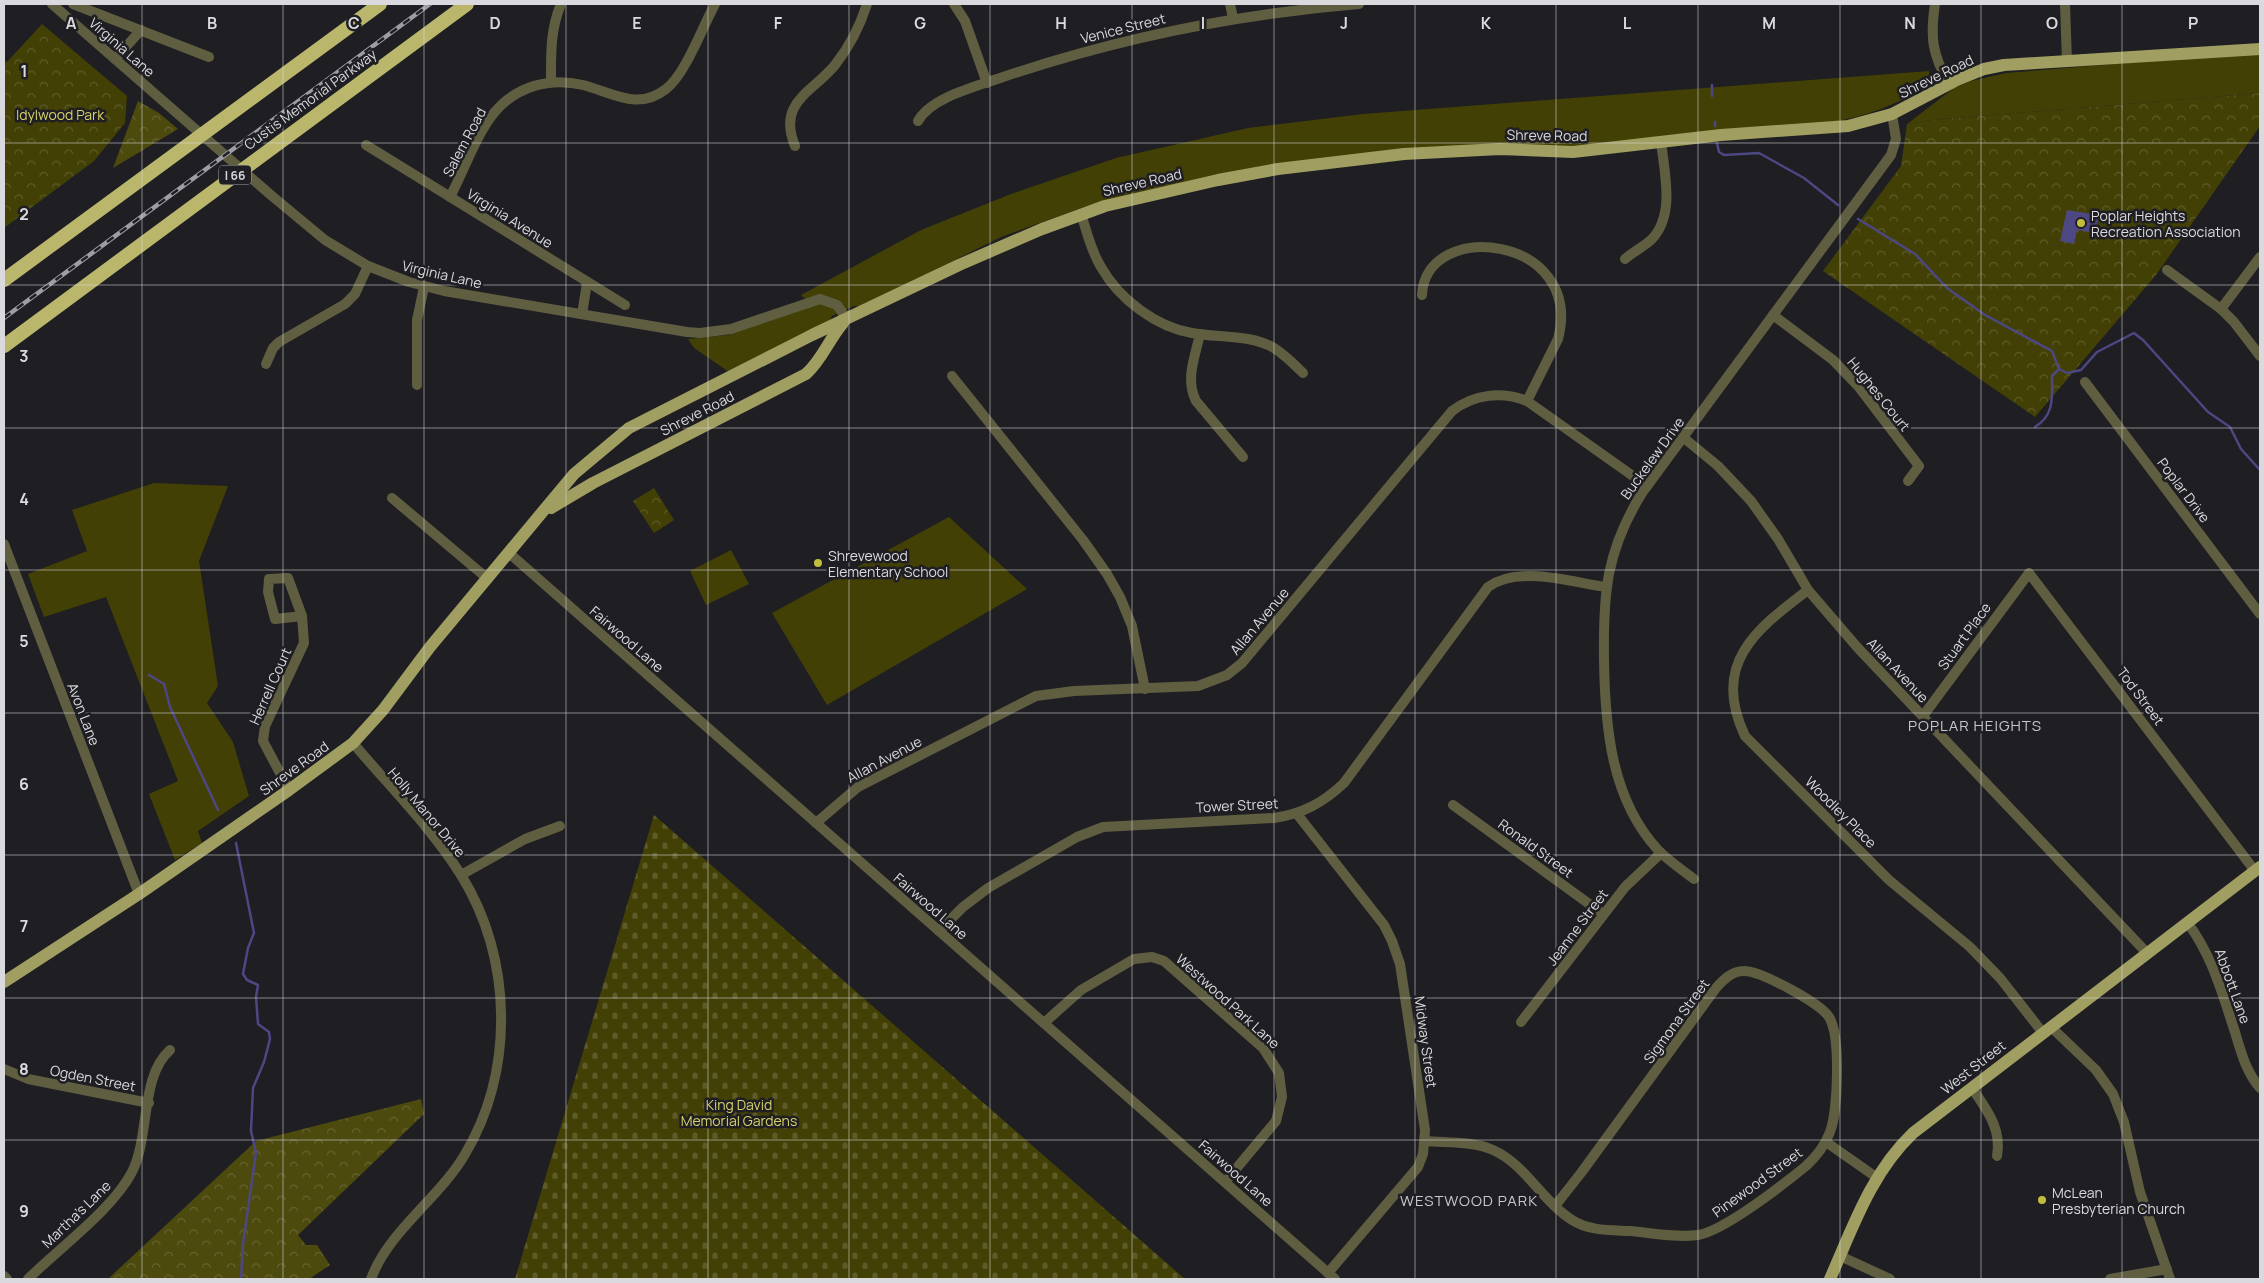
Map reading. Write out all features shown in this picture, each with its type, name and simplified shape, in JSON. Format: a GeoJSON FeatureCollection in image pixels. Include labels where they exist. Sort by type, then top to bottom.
{"type":"FeatureCollection","features":[{"type":"Feature","properties":{"kind":"highway"},"geometry":{"type":"LineString","coordinates":[[4,280],[380,4]]}},
{"type":"Feature","properties":{"kind":"highway","name":"Custis Memorial Parkway"},"geometry":{"type":"LineString","coordinates":[[4,346],[467,4]]}},
{"type":"Feature","properties":{"kind":"highway"},"geometry":{"type":"LineString","coordinates":[[4,273],[87,219]]}},
{"type":"Feature","properties":{"kind":"highway"},"geometry":{"type":"LineString","coordinates":[[4,286],[87,219]]}},
{"type":"Feature","properties":{"kind":"main road","name":"Shreve Road"},"geometry":{"type":"LineString","coordinates":[[4,982],[139,894],[289,790],[353,743],[383,710],[430,647],[582,466],[629,428],[812,335],[959,265],[1081,214],[1158,193],[1278,169],[1458,149],[1572,152],[1661,141],[1832,128],[1869,122],[1892,114],[1973,73],[2004,65],[2260,49]]}},
{"type":"Feature","properties":{"kind":"main road","name":"Shreve Road"},"geometry":{"type":"LineString","coordinates":[[543,513],[593,483],[806,374],[847,319]]}},
{"type":"Feature","properties":{"kind":"main road"},"geometry":{"type":"LineString","coordinates":[[812,335],[821,342],[822,354]]}},
{"type":"Feature","properties":{"kind":"main road","name":"West Street"},"geometry":{"type":"LineString","coordinates":[[1830,1279],[1876,1177],[1899,1147],[1913,1133],[2258,869]]}},
{"type":"Feature","properties":{"kind":"street","name":"Virginia Lane"},"geometry":{"type":"LineString","coordinates":[[52,4],[325,240],[368,266],[424,287],[700,333],[731,329],[820,299],[837,305],[847,319]]}},
{"type":"Feature","properties":{"kind":"street"},"geometry":{"type":"LineString","coordinates":[[73,4],[209,56]]}},
{"type":"Feature","properties":{"kind":"street"},"geometry":{"type":"LineString","coordinates":[[551,82],[553,28],[561,4]]}},
{"type":"Feature","properties":{"kind":"street","name":"Salem Road"},"geometry":{"type":"LineString","coordinates":[[450,197],[484,128],[496,110],[513,95],[525,89],[551,82],[584,86],[631,101],[641,100],[658,94],[667,89],[679,75],[715,4]]}},
{"type":"Feature","properties":{"kind":"street"},"geometry":{"type":"LineString","coordinates":[[795,146],[790,127],[793,108],[799,99],[834,66],[846,50],[856,33],[867,4]]}},
{"type":"Feature","properties":{"kind":"street"},"geometry":{"type":"LineString","coordinates":[[954,4],[965,21],[987,83]]}},
{"type":"Feature","properties":{"kind":"street"},"geometry":{"type":"LineString","coordinates":[[1230,4],[1233,18]]}},
{"type":"Feature","properties":{"kind":"street","name":"Venice Street"},"geometry":{"type":"LineString","coordinates":[[918,121],[926,108],[933,104],[987,83],[1104,46],[1233,18],[1359,4]]}},
{"type":"Feature","properties":{"kind":"street"},"geometry":{"type":"LineString","coordinates":[[1935,4],[1932,22],[1933,48],[1936,59],[1949,84]]}},
{"type":"Feature","properties":{"kind":"street"},"geometry":{"type":"LineString","coordinates":[[2065,4],[2067,62]]}},
{"type":"Feature","properties":{"kind":"street"},"geometry":{"type":"LineString","coordinates":[[115,59],[141,30]]}},
{"type":"Feature","properties":{"kind":"street","name":"Buckelew Drive"},"geometry":{"type":"LineString","coordinates":[[1694,879],[1660,853],[1628,801],[1611,754],[1604,692],[1603,609],[1611,560],[1621,532],[1647,486],[1891,155],[1896,139],[1892,114]]}},
{"type":"Feature","properties":{"kind":"street"},"geometry":{"type":"LineString","coordinates":[[1625,258],[1651,239],[1663,222],[1667,198],[1661,141]]}},
{"type":"Feature","properties":{"kind":"street","name":"Virginia Avenue"},"geometry":{"type":"LineString","coordinates":[[366,145],[625,305]]}},
{"type":"Feature","properties":{"kind":"street"},"geometry":{"type":"LineString","coordinates":[[1081,214],[1092,249],[1100,266],[1114,285],[1149,316],[1161,324],[1174,329],[1261,342],[1282,353],[1303,373]]}},
{"type":"Feature","properties":{"kind":"street"},"geometry":{"type":"LineString","coordinates":[[1422,295],[1425,281],[1435,264],[1449,256],[1470,249],[1505,249],[1530,259],[1541,268],[1556,288],[1560,302],[1560,328],[1558,339],[1527,402]]}},
{"type":"Feature","properties":{"kind":"street"},"geometry":{"type":"LineString","coordinates":[[2221,310],[2260,257]]}},
{"type":"Feature","properties":{"kind":"street"},"geometry":{"type":"LineString","coordinates":[[266,364],[273,348],[279,342],[345,304],[355,294],[368,266]]}},
{"type":"Feature","properties":{"kind":"street"},"geometry":{"type":"LineString","coordinates":[[2167,270],[2221,310],[2234,322],[2260,356]]}},
{"type":"Feature","properties":{"kind":"street"},"geometry":{"type":"LineString","coordinates":[[582,314],[587,283]]}},
{"type":"Feature","properties":{"kind":"street"},"geometry":{"type":"LineString","coordinates":[[417,385],[417,320],[424,287]]}},
{"type":"Feature","properties":{"kind":"street","name":"Hughes Court"},"geometry":{"type":"LineString","coordinates":[[1774,315],[1833,360],[1858,386],[1919,466],[1908,481]]}},
{"type":"Feature","properties":{"kind":"street"},"geometry":{"type":"LineString","coordinates":[[1200,334],[1190,373],[1192,393],[1196,401],[1243,457]]}},
{"type":"Feature","properties":{"kind":"street"},"geometry":{"type":"LineString","coordinates":[[952,376],[1083,540],[1107,574],[1120,597],[1132,626],[1145,688]]}},
{"type":"Feature","properties":{"kind":"street","name":"Poplar Drive"},"geometry":{"type":"LineString","coordinates":[[2085,382],[2260,614]]}},
{"type":"Feature","properties":{"kind":"street","name":"Allan Avenue"},"geometry":{"type":"LineString","coordinates":[[816,823],[858,787],[1028,699],[1049,693],[1206,684],[1238,667],[1452,411],[1470,401],[1496,395],[1516,397],[1527,402],[1647,486]]}},
{"type":"Feature","properties":{"kind":"street","name":"Allan Avenue"},"geometry":{"type":"LineString","coordinates":[[1684,438],[1718,466],[1751,502],[1778,539],[1808,590],[1857,647],[2147,953]]}},
{"type":"Feature","properties":{"kind":"street"},"geometry":{"type":"LineString","coordinates":[[392,498],[488,579]]}},
{"type":"Feature","properties":{"kind":"street","name":"Avon Lane"},"geometry":{"type":"LineString","coordinates":[[4,544],[139,894]]}},
{"type":"Feature","properties":{"kind":"street","name":"Fairwood Lane"},"geometry":{"type":"LineString","coordinates":[[509,553],[1332,1276]]}},
{"type":"Feature","properties":{"kind":"street","name":"Stuart Place"},"geometry":{"type":"LineString","coordinates":[[1923,716],[2029,573]]}},
{"type":"Feature","properties":{"kind":"street","name":"Tod Street"},"geometry":{"type":"LineString","coordinates":[[2029,573],[2230,836],[2258,869]]}},
{"type":"Feature","properties":{"kind":"street","name":"Tower Street"},"geometry":{"type":"LineString","coordinates":[[939,931],[963,907],[988,888],[1077,837],[1103,827],[1274,818],[1297,814],[1323,801],[1344,783],[1488,587],[1504,578],[1530,576],[1606,587]]}},
{"type":"Feature","properties":{"kind":"street","name":"Herrell Court"},"geometry":{"type":"LineString","coordinates":[[289,790],[262,741],[265,726],[304,642],[302,616],[288,578],[269,579],[268,592],[275,619],[302,616]]}},
{"type":"Feature","properties":{"kind":"street","name":"Woodley Place"},"geometry":{"type":"LineString","coordinates":[[1808,590],[1765,623],[1755,634],[1740,660],[1736,670],[1733,696],[1737,719],[1745,736],[1889,880],[1970,947],[2047,1030],[2096,1070],[2113,1094],[2124,1122],[2140,1192],[2168,1274]]}},
{"type":"Feature","properties":{"kind":"street","name":"Holly Manor Drive"},"geometry":{"type":"LineString","coordinates":[[353,743],[443,849],[461,875],[487,931],[500,986],[501,1038],[492,1089],[477,1133],[460,1163],[392,1244],[371,1279]]}},
{"type":"Feature","properties":{"kind":"street","name":"Ronald Street"},"geometry":{"type":"LineString","coordinates":[[1453,805],[1603,914]]}},
{"type":"Feature","properties":{"kind":"street","name":"Midway Street"},"geometry":{"type":"LineString","coordinates":[[1297,814],[1384,925],[1392,940],[1403,984],[1425,1141],[1418,1167],[1332,1276]]}},
{"type":"Feature","properties":{"kind":"street"},"geometry":{"type":"LineString","coordinates":[[461,875],[525,839],[560,826]]}},
{"type":"Feature","properties":{"kind":"street","name":"Jeanne Street"},"geometry":{"type":"LineString","coordinates":[[1521,1022],[1625,887],[1660,853]]}},
{"type":"Feature","properties":{"kind":"street","name":"Abbott Lane"},"geometry":{"type":"LineString","coordinates":[[2187,922],[2212,962],[2248,1071],[2260,1088]]}},
{"type":"Feature","properties":{"kind":"street","name":"Westwood Park Lane"},"geometry":{"type":"LineString","coordinates":[[1044,1023],[1081,990],[1134,960],[1152,957],[1164,961],[1263,1048],[1279,1073],[1282,1097],[1281,1108],[1271,1130],[1225,1182]]}},
{"type":"Feature","properties":{"kind":"street","name":"Sigmona Street"},"geometry":{"type":"LineString","coordinates":[[1555,1206],[1716,988],[1723,979],[1735,973],[1744,971],[1758,974],[1815,1002],[1830,1019],[1836,1039],[1836,1106],[1834,1120],[1826,1142]]}},
{"type":"Feature","properties":{"kind":"street","name":"Martha's Lane"},"geometry":{"type":"LineString","coordinates":[[29,1279],[123,1186],[138,1157],[158,1064],[170,1050]]}},
{"type":"Feature","properties":{"kind":"street","name":"Ogden Street"},"geometry":{"type":"LineString","coordinates":[[4,1069],[28,1079],[149,1103]]}},
{"type":"Feature","properties":{"kind":"street"},"geometry":{"type":"LineString","coordinates":[[1972,1088],[1996,1127],[1998,1136],[1997,1156]]}},
{"type":"Feature","properties":{"kind":"street","name":"Pinewood Street"},"geometry":{"type":"LineString","coordinates":[[1425,1141],[1493,1150],[1510,1162],[1573,1221],[1592,1228],[1682,1236],[1698,1235],[1722,1226],[1806,1166],[1826,1142]]}},
{"type":"Feature","properties":{"kind":"street"},"geometry":{"type":"LineString","coordinates":[[1826,1142],[1876,1177]]}},
{"type":"Feature","properties":{"kind":"street"},"geometry":{"type":"LineString","coordinates":[[1840,1256],[1890,1279]]}},
{"type":"Feature","properties":{"kind":"street"},"geometry":{"type":"LineString","coordinates":[[2110,1279],[2168,1274]]}},
{"type":"Feature","properties":{"kind":"street"},"geometry":{"type":"LineString","coordinates":[[4,1276],[7,1279]]}},
{"type":"Feature","properties":{"kind":"green space","name":"Idylwood Park"},"geometry":{"type":"Polygon","coordinates":[[[42,24],[127,96],[125,123],[94,161],[4,228],[4,61],[7,62],[42,24]]]}},
{"type":"Feature","properties":{"kind":"green space"},"geometry":{"type":"Polygon","coordinates":[[[2260,52],[2260,93],[1932,120],[1907,124],[1954,88],[1971,81],[2006,73],[2260,52]]]}},
{"type":"Feature","properties":{"kind":"green space"},"geometry":{"type":"Polygon","coordinates":[[[1929,71],[1930,79],[1922,87],[1918,86],[1917,92],[1879,110],[1839,121],[1593,147],[1502,145],[1163,187],[1084,207],[1001,237],[862,306],[854,306],[832,316],[829,321],[729,372],[694,348],[688,339],[728,335],[813,306],[801,295],[921,230],[1011,194],[1116,158],[1248,128],[1363,114],[1929,71]]]}},
{"type":"Feature","properties":{"kind":"green space","name":"Poplar Heights Recreation Association"},"geometry":{"type":"Polygon","coordinates":[[[2260,93],[2260,126],[2156,275],[2035,417],[1823,271],[1901,166],[1907,124],[1932,120],[2260,93]]]}},
{"type":"Feature","properties":{"kind":"green space"},"geometry":{"type":"Polygon","coordinates":[[[138,101],[159,113],[178,129],[113,168],[138,101]]]}},
{"type":"Feature","properties":{"kind":"green space"},"geometry":{"type":"Polygon","coordinates":[[[154,483],[228,486],[199,561],[218,686],[207,703],[233,742],[249,796],[198,831],[202,843],[175,860],[149,794],[178,781],[106,597],[44,617],[28,574],[87,551],[72,510],[154,483]]]}},
{"type":"Feature","properties":{"kind":"green space"},"geometry":{"type":"Polygon","coordinates":[[[654,488],[674,520],[654,533],[633,501],[654,488]]]}},
{"type":"Feature","properties":{"kind":"green space"},"geometry":{"type":"Polygon","coordinates":[[[949,517],[1027,589],[827,705],[772,613],[949,517]]]}},
{"type":"Feature","properties":{"kind":"green space"},"geometry":{"type":"Polygon","coordinates":[[[731,550],[749,584],[706,605],[690,571],[731,550]]]}},
{"type":"Feature","properties":{"kind":"green space","name":"King David Memorial Gardens"},"geometry":{"type":"Polygon","coordinates":[[[654,815],[1185,1279],[515,1279],[654,815]]]}},
{"type":"Feature","properties":{"kind":"green space"},"geometry":{"type":"Polygon","coordinates":[[[421,1099],[424,1114],[298,1235],[306,1245],[317,1245],[330,1265],[309,1279],[108,1279],[256,1141],[421,1099]]]}},
{"type":"Feature","properties":{"kind":"shaded area","name":"Poplar Heights Recreation Association"},"geometry":{"type":"Polygon","coordinates":[[[2067,210],[2099,215],[2095,233],[2077,230],[2074,244],[2060,241],[2067,210]]]}},
{"type":"Feature","properties":{"kind":"waterway"},"geometry":{"type":"LineString","coordinates":[[1712,85],[1712,96]]}},
{"type":"Feature","properties":{"kind":"waterway"},"geometry":{"type":"LineString","coordinates":[[1717,143],[1719,152],[1724,155],[1759,153],[1804,178],[1838,205]]}},
{"type":"Feature","properties":{"kind":"waterway"},"geometry":{"type":"LineString","coordinates":[[1858,219],[1915,254],[1947,288],[1985,315],[2052,351],[2059,369],[2067,373],[2081,370],[2097,352],[2134,333],[2143,340],[2208,412],[2230,427],[2241,449],[2260,470]]}},
{"type":"Feature","properties":{"kind":"waterway"},"geometry":{"type":"LineString","coordinates":[[2035,427],[2046,417],[2049,411],[2052,398],[2052,376],[2059,369]]}},
{"type":"Feature","properties":{"kind":"waterway"},"geometry":{"type":"LineString","coordinates":[[149,675],[164,684],[170,707],[218,810]]}},
{"type":"Feature","properties":{"kind":"waterway"},"geometry":{"type":"LineString","coordinates":[[236,843],[254,933],[248,948],[243,974],[247,980],[258,985],[256,997],[258,1024],[269,1032],[270,1039],[264,1062],[253,1088],[251,1131],[256,1153],[243,1244],[241,1279]]}},
{"type":"Feature","properties":{"kind":"railway"},"geometry":{"type":"LineString","coordinates":[[4,318],[430,4]]}},
{"type":"Feature","properties":{"kind":"place","name":"Poplar Heights Recreation Association"},"geometry":{"type":"Point","coordinates":[2081,223]}},
{"type":"Feature","properties":{"kind":"place","name":"Shrevewood Elementary School"},"geometry":{"type":"Point","coordinates":[818,563]}},
{"type":"Feature","properties":{"kind":"place","name":"McLean Presbyterian Church"},"geometry":{"type":"Point","coordinates":[2042,1200]}},
{"type":"Feature","properties":{"kind":"district","name":"POPLAR HEIGHTS"},"geometry":{"type":"Point","coordinates":[1975,725]}},
{"type":"Feature","properties":{"kind":"district","name":"WESTWOOD PARK"},"geometry":{"type":"Point","coordinates":[1469,1200]}}]}
